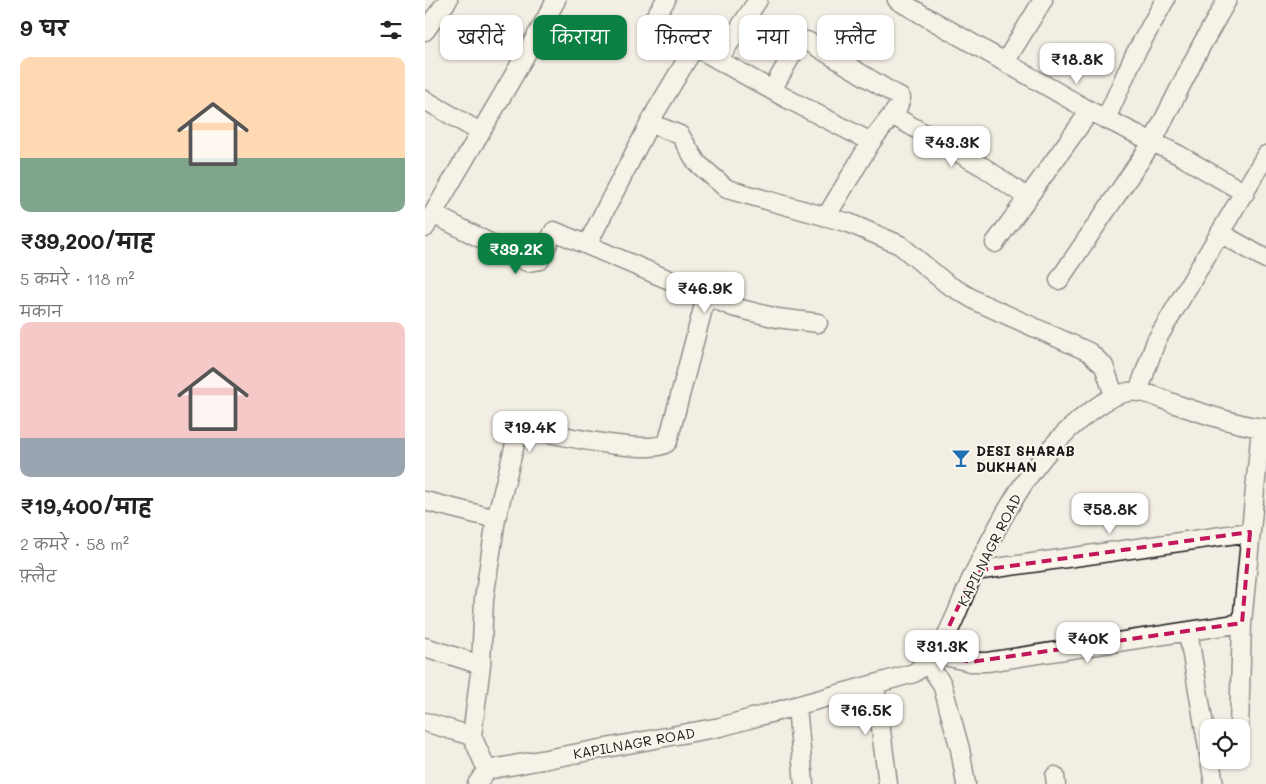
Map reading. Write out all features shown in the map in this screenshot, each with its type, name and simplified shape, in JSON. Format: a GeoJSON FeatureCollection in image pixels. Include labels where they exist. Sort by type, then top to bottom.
{"type":"FeatureCollection","features":[{"type":"Feature","properties":{"kind":"street"},"geometry":{"type":"LineString","coordinates":[[425,31],[448,0]]}},
{"type":"Feature","properties":{"kind":"street"},"geometry":{"type":"LineString","coordinates":[[556,0],[512,82],[480,132],[429,221],[527,262],[540,260],[553,231],[733,307],[777,318],[818,324]]}},
{"type":"Feature","properties":{"kind":"street"},"geometry":{"type":"LineString","coordinates":[[655,15],[666,0]]}},
{"type":"Feature","properties":{"kind":"street"},"geometry":{"type":"LineString","coordinates":[[729,45],[758,0]]}},
{"type":"Feature","properties":{"kind":"street"},"geometry":{"type":"LineString","coordinates":[[897,0],[1090,111],[1245,193]]}},
{"type":"Feature","properties":{"kind":"street"},"geometry":{"type":"LineString","coordinates":[[1005,62],[1043,0]]}},
{"type":"Feature","properties":{"kind":"street"},"geometry":{"type":"LineString","coordinates":[[1106,119],[1134,56],[1165,0]]}},
{"type":"Feature","properties":{"kind":"street"},"geometry":{"type":"LineString","coordinates":[[1059,280],[1152,143],[1201,46],[1227,0]]}},
{"type":"Feature","properties":{"kind":"street"},"geometry":{"type":"LineString","coordinates":[[772,90],[798,44],[807,41],[901,98],[892,115],[871,142],[826,217]]}},
{"type":"Feature","properties":{"kind":"street"},"geometry":{"type":"LineString","coordinates":[[587,245],[650,123],[687,60]]}},
{"type":"Feature","properties":{"kind":"street"},"geometry":{"type":"LineString","coordinates":[[719,60],[871,142]]}},
{"type":"Feature","properties":{"kind":"street"},"geometry":{"type":"LineString","coordinates":[[425,100],[480,132]]}},
{"type":"Feature","properties":{"kind":"street"},"geometry":{"type":"LineString","coordinates":[[995,243],[1090,111]]}},
{"type":"Feature","properties":{"kind":"street"},"geometry":{"type":"LineString","coordinates":[[892,115],[985,168],[1028,198]]}},
{"type":"Feature","properties":{"kind":"street"},"geometry":{"type":"LineString","coordinates":[[650,123],[680,134],[697,163],[727,189],[849,223],[899,245],[947,284],[978,302],[1089,352],[1104,366],[1114,395]]}},
{"type":"Feature","properties":{"kind":"street"},"geometry":{"type":"LineString","coordinates":[[1138,392],[1156,341],[1266,155]]}},
{"type":"Feature","properties":{"kind":"street"},"geometry":{"type":"LineString","coordinates":[[1220,233],[1266,259]]}},
{"type":"Feature","properties":{"kind":"street"},"geometry":{"type":"LineString","coordinates":[[481,779],[472,736],[481,665],[484,599],[496,519],[517,440],[524,433],[533,430],[611,445],[657,448],[667,444],[706,297]]}},
{"type":"Feature","properties":{"kind":"street","name":"KAPILNAGR ROAD"},"geometry":{"type":"LineString","coordinates":[[481,779],[720,728],[914,673],[932,659],[950,628],[975,571],[1017,494],[1035,466],[1085,415],[1114,395],[1138,392],[1180,406],[1263,428]]}},
{"type":"Feature","properties":{"kind":"street"},"geometry":{"type":"LineString","coordinates":[[1239,719],[1242,623],[1250,532],[1263,428]]}},
{"type":"Feature","properties":{"kind":"street"},"geometry":{"type":"LineString","coordinates":[[425,501],[496,519]]}},
{"type":"Feature","properties":{"kind":"street"},"geometry":{"type":"LineString","coordinates":[[975,571],[1250,532]]}},
{"type":"Feature","properties":{"kind":"street"},"geometry":{"type":"LineString","coordinates":[[967,784],[960,749],[942,684],[932,659],[987,662],[1242,623]]}},
{"type":"Feature","properties":{"kind":"street"},"geometry":{"type":"LineString","coordinates":[[1188,632],[1203,719]]}},
{"type":"Feature","properties":{"kind":"street"},"geometry":{"type":"LineString","coordinates":[[425,647],[481,665]]}},
{"type":"Feature","properties":{"kind":"street"},"geometry":{"type":"LineString","coordinates":[[875,684],[888,784]]}},
{"type":"Feature","properties":{"kind":"street"},"geometry":{"type":"LineString","coordinates":[[797,706],[804,784]]}},
{"type":"Feature","properties":{"kind":"street"},"geometry":{"type":"LineString","coordinates":[[425,722],[472,736]]}},
{"type":"Feature","properties":{"kind":"street"},"geometry":{"type":"LineString","coordinates":[[1212,769],[1214,784]]}},
{"type":"Feature","properties":{"kind":"highlighted area"},"geometry":{"type":"Polygon","coordinates":[[[1250,532],[1242,623],[971,662],[936,654],[975,571],[1250,532]]]}},
{"type":"Feature","properties":{"kind":"place","name":"DESI SHARAB DUKHAN"},"geometry":{"type":"Point","coordinates":[961,458]}}]}
